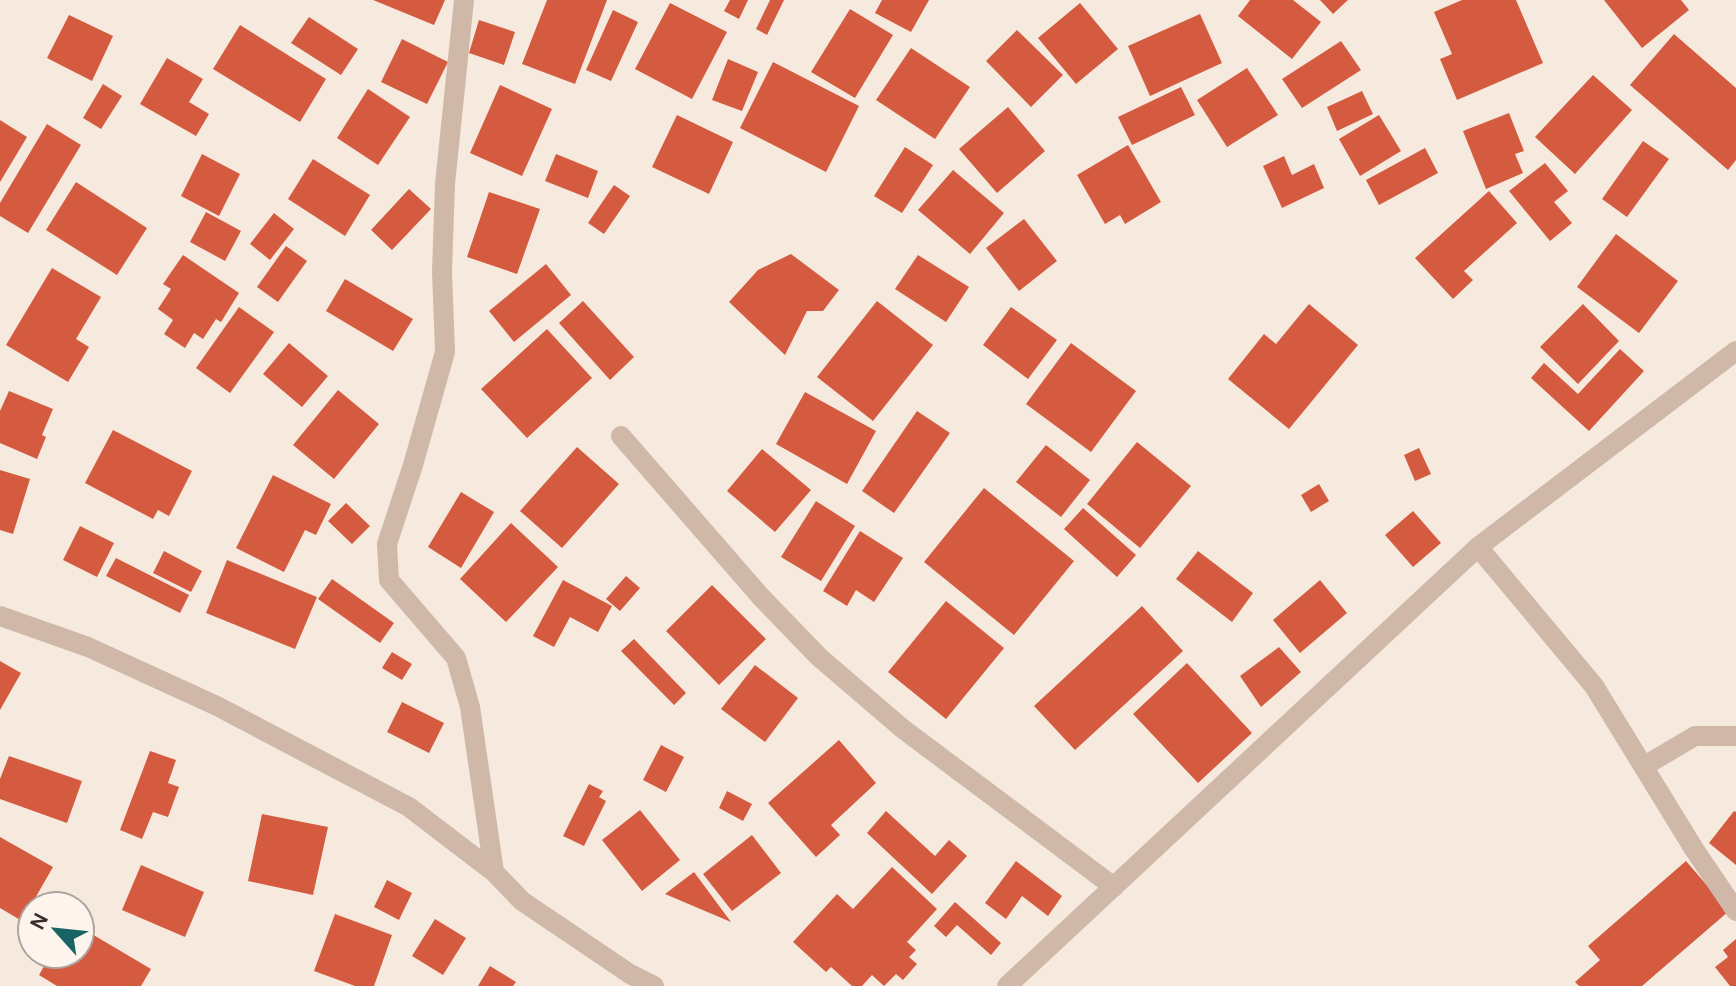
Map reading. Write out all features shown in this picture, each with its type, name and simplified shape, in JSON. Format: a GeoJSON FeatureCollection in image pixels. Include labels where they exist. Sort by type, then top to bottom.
{"type":"FeatureCollection","features":[{"type":"Feature","properties":{"kind":"street"},"geometry":{"type":"LineString","coordinates":[[464,0],[445,184],[442,272],[445,352],[387,544],[389,580],[456,658],[470,707],[494,872]]}},
{"type":"Feature","properties":{"kind":"street"},"geometry":{"type":"LineString","coordinates":[[1007,986],[1478,547],[1736,351]]}},
{"type":"Feature","properties":{"kind":"street"},"geometry":{"type":"LineString","coordinates":[[621,436],[761,597],[819,657],[903,729],[1114,887]]}},
{"type":"Feature","properties":{"kind":"street"},"geometry":{"type":"LineString","coordinates":[[1478,547],[1594,686],[1694,849],[1736,911]]}},
{"type":"Feature","properties":{"kind":"street"},"geometry":{"type":"LineString","coordinates":[[0,616],[88,647],[217,706],[409,807],[494,872],[522,901],[630,974],[654,986]]}},
{"type":"Feature","properties":{"kind":"street"},"geometry":{"type":"LineString","coordinates":[[1644,766],[1695,736],[1736,736]]}},
{"type":"Feature","properties":{"kind":"building"},"geometry":{"type":"Polygon","coordinates":[[[373,0],[445,0],[434,25],[373,0]]]}},
{"type":"Feature","properties":{"kind":"building"},"geometry":{"type":"Polygon","coordinates":[[[547,0],[607,0],[575,84],[522,64],[547,0]]]}},
{"type":"Feature","properties":{"kind":"building"},"geometry":{"type":"Polygon","coordinates":[[[730,0],[748,0],[739,19],[724,11],[730,0]]]}},
{"type":"Feature","properties":{"kind":"building"},"geometry":{"type":"Polygon","coordinates":[[[770,0],[784,0],[767,35],[756,29],[770,0]]]}},
{"type":"Feature","properties":{"kind":"building"},"geometry":{"type":"Polygon","coordinates":[[[882,0],[929,0],[911,32],[875,13],[882,0]]]}},
{"type":"Feature","properties":{"kind":"building"},"geometry":{"type":"Polygon","coordinates":[[[1250,0],[1293,0],[1321,22],[1292,59],[1238,16],[1250,0]]]}},
{"type":"Feature","properties":{"kind":"building"},"geometry":{"type":"Polygon","coordinates":[[[1320,0],[1348,0],[1333,14],[1320,0]]]}},
{"type":"Feature","properties":{"kind":"building"},"geometry":{"type":"Polygon","coordinates":[[[1462,0],[1516,0],[1543,63],[1457,100],[1440,59],[1452,54],[1434,12],[1462,0]]]}},
{"type":"Feature","properties":{"kind":"building"},"geometry":{"type":"Polygon","coordinates":[[[1604,0],[1681,0],[1689,10],[1642,48],[1604,0]]]}},
{"type":"Feature","properties":{"kind":"building"},"geometry":{"type":"Polygon","coordinates":[[[670,3],[727,32],[692,99],[635,69],[670,3]]]}},
{"type":"Feature","properties":{"kind":"building"},"geometry":{"type":"Polygon","coordinates":[[[1080,3],[1118,49],[1076,84],[1038,38],[1080,3]]]}},
{"type":"Feature","properties":{"kind":"building"},"geometry":{"type":"Polygon","coordinates":[[[850,9],[893,35],[855,98],[811,72],[850,9]]]}},
{"type":"Feature","properties":{"kind":"building"},"geometry":{"type":"Polygon","coordinates":[[[613,10],[638,22],[611,81],[586,70],[613,10]]]}},
{"type":"Feature","properties":{"kind":"building"},"geometry":{"type":"Polygon","coordinates":[[[1200,14],[1222,63],[1150,96],[1128,46],[1200,14]]]}},
{"type":"Feature","properties":{"kind":"building"},"geometry":{"type":"Polygon","coordinates":[[[69,15],[113,36],[92,81],[47,58],[69,15]]]}},
{"type":"Feature","properties":{"kind":"building"},"geometry":{"type":"Polygon","coordinates":[[[309,17],[358,49],[341,75],[291,43],[309,17]]]}},
{"type":"Feature","properties":{"kind":"building"},"geometry":{"type":"Polygon","coordinates":[[[479,20],[515,32],[504,65],[469,53],[479,20]]]}},
{"type":"Feature","properties":{"kind":"building"},"geometry":{"type":"Polygon","coordinates":[[[240,25],[326,79],[300,122],[213,69],[240,25]]]}},
{"type":"Feature","properties":{"kind":"building"},"geometry":{"type":"Polygon","coordinates":[[[1017,30],[1063,75],[1031,107],[986,61],[1017,30]]]}},
{"type":"Feature","properties":{"kind":"building"},"geometry":{"type":"Polygon","coordinates":[[[1674,34],[1736,88],[1736,160],[1728,170],[1630,85],[1674,34]]]}},
{"type":"Feature","properties":{"kind":"building"},"geometry":{"type":"Polygon","coordinates":[[[402,39],[448,62],[427,104],[381,82],[402,39]]]}},
{"type":"Feature","properties":{"kind":"building"},"geometry":{"type":"Polygon","coordinates":[[[1341,41],[1361,70],[1302,108],[1282,79],[1341,41]]]}},
{"type":"Feature","properties":{"kind":"building"},"geometry":{"type":"Polygon","coordinates":[[[911,48],[970,87],[935,139],[876,100],[911,48]]]}},
{"type":"Feature","properties":{"kind":"building"},"geometry":{"type":"Polygon","coordinates":[[[167,58],[203,79],[189,102],[209,114],[196,136],[140,104],[167,58]]]}},
{"type":"Feature","properties":{"kind":"building"},"geometry":{"type":"Polygon","coordinates":[[[728,59],[758,72],[742,111],[712,100],[728,59]]]}},
{"type":"Feature","properties":{"kind":"building"},"geometry":{"type":"Polygon","coordinates":[[[773,62],[859,106],[826,172],[740,128],[773,62]]]}},
{"type":"Feature","properties":{"kind":"building"},"geometry":{"type":"Polygon","coordinates":[[[1247,68],[1278,115],[1227,147],[1197,100],[1247,68]]]}},
{"type":"Feature","properties":{"kind":"building"},"geometry":{"type":"Polygon","coordinates":[[[1593,75],[1632,110],[1575,174],[1535,137],[1593,75]]]}},
{"type":"Feature","properties":{"kind":"building"},"geometry":{"type":"Polygon","coordinates":[[[103,84],[122,96],[101,129],[83,118],[103,84]]]}},
{"type":"Feature","properties":{"kind":"building"},"geometry":{"type":"Polygon","coordinates":[[[500,85],[552,109],[522,176],[470,153],[500,85]]]}},
{"type":"Feature","properties":{"kind":"building"},"geometry":{"type":"Polygon","coordinates":[[[1181,87],[1195,115],[1132,145],[1118,117],[1181,87]]]}},
{"type":"Feature","properties":{"kind":"building"},"geometry":{"type":"Polygon","coordinates":[[[368,89],[410,117],[378,165],[337,138],[368,89]]]}},
{"type":"Feature","properties":{"kind":"building"},"geometry":{"type":"Polygon","coordinates":[[[1362,91],[1373,114],[1337,131],[1327,107],[1362,91]]]}},
{"type":"Feature","properties":{"kind":"building"},"geometry":{"type":"Polygon","coordinates":[[[1008,107],[1045,151],[997,193],[959,149],[1008,107]]]}},
{"type":"Feature","properties":{"kind":"building"},"geometry":{"type":"Polygon","coordinates":[[[1509,113],[1524,151],[1515,154],[1523,173],[1486,189],[1463,131],[1509,113]]]}},
{"type":"Feature","properties":{"kind":"building"},"geometry":{"type":"Polygon","coordinates":[[[677,115],[733,142],[709,194],[652,167],[677,115]]]}},
{"type":"Feature","properties":{"kind":"building"},"geometry":{"type":"Polygon","coordinates":[[[1379,115],[1401,151],[1360,176],[1339,139],[1379,115]]]}},
{"type":"Feature","properties":{"kind":"building"},"geometry":{"type":"Polygon","coordinates":[[[0,120],[27,137],[0,182],[0,120]]]}},
{"type":"Feature","properties":{"kind":"building"},"geometry":{"type":"Polygon","coordinates":[[[47,124],[81,145],[28,233],[0,216],[0,203],[47,124]]]}},
{"type":"Feature","properties":{"kind":"building"},"geometry":{"type":"Polygon","coordinates":[[[1643,141],[1669,159],[1627,217],[1602,199],[1643,141]]]}},
{"type":"Feature","properties":{"kind":"building"},"geometry":{"type":"Polygon","coordinates":[[[1128,145],[1161,202],[1125,224],[1120,215],[1105,224],[1077,175],[1128,145]]]}},
{"type":"Feature","properties":{"kind":"building"},"geometry":{"type":"Polygon","coordinates":[[[905,147],[933,165],[902,213],[874,196],[905,147]]]}},
{"type":"Feature","properties":{"kind":"building"},"geometry":{"type":"Polygon","coordinates":[[[1425,148],[1438,173],[1379,205],[1366,180],[1425,148]]]}},
{"type":"Feature","properties":{"kind":"building"},"geometry":{"type":"Polygon","coordinates":[[[202,154],[240,174],[219,216],[181,196],[202,154]]]}},
{"type":"Feature","properties":{"kind":"building"},"geometry":{"type":"Polygon","coordinates":[[[556,154],[598,171],[588,198],[545,181],[556,154]]]}},
{"type":"Feature","properties":{"kind":"building"},"geometry":{"type":"Polygon","coordinates":[[[1284,156],[1292,175],[1314,164],[1324,188],[1282,208],[1263,166],[1284,156]]]}},
{"type":"Feature","properties":{"kind":"building"},"geometry":{"type":"Polygon","coordinates":[[[313,159],[370,195],[345,236],[288,199],[313,159]]]}},
{"type":"Feature","properties":{"kind":"building"},"geometry":{"type":"Polygon","coordinates":[[[1545,163],[1568,191],[1554,202],[1572,223],[1550,241],[1509,191],[1545,163]]]}},
{"type":"Feature","properties":{"kind":"building"},"geometry":{"type":"Polygon","coordinates":[[[953,170],[1004,213],[970,254],[918,210],[953,170]]]}},
{"type":"Feature","properties":{"kind":"building"},"geometry":{"type":"Polygon","coordinates":[[[76,182],[147,228],[117,275],[46,230],[76,182]]]}},
{"type":"Feature","properties":{"kind":"building"},"geometry":{"type":"Polygon","coordinates":[[[614,185],[630,196],[604,234],[588,223],[614,185]]]}},
{"type":"Feature","properties":{"kind":"building"},"geometry":{"type":"Polygon","coordinates":[[[409,189],[431,209],[392,250],[371,230],[409,189]]]}},
{"type":"Feature","properties":{"kind":"building"},"geometry":{"type":"Polygon","coordinates":[[[1489,191],[1517,223],[1464,271],[1473,280],[1453,299],[1415,258],[1489,191]]]}},
{"type":"Feature","properties":{"kind":"building"},"geometry":{"type":"Polygon","coordinates":[[[489,192],[540,209],[517,274],[467,257],[489,192]]]}},
{"type":"Feature","properties":{"kind":"building"},"geometry":{"type":"Polygon","coordinates":[[[206,212],[241,231],[225,261],[190,242],[206,212]]]}},
{"type":"Feature","properties":{"kind":"building"},"geometry":{"type":"Polygon","coordinates":[[[274,213],[294,229],[270,260],[250,244],[274,213]]]}},
{"type":"Feature","properties":{"kind":"building"},"geometry":{"type":"Polygon","coordinates":[[[1024,219],[1057,261],[1019,291],[986,248],[1024,219]]]}},
{"type":"Feature","properties":{"kind":"building"},"geometry":{"type":"Polygon","coordinates":[[[1616,234],[1678,281],[1639,333],[1577,287],[1616,234]]]}},
{"type":"Feature","properties":{"kind":"building"},"geometry":{"type":"Polygon","coordinates":[[[286,246],[307,261],[278,302],[257,287],[286,246]]]}},
{"type":"Feature","properties":{"kind":"building"},"geometry":{"type":"Polygon","coordinates":[[[791,254],[839,290],[823,311],[807,311],[785,355],[729,302],[758,270],[791,254]]]}},
{"type":"Feature","properties":{"kind":"building"},"geometry":{"type":"Polygon","coordinates":[[[183,255],[239,293],[221,322],[216,319],[203,339],[194,333],[185,348],[164,334],[173,320],[158,309],[171,289],[163,284],[183,255]]]}},
{"type":"Feature","properties":{"kind":"building"},"geometry":{"type":"Polygon","coordinates":[[[918,255],[969,287],[946,322],[895,289],[918,255]]]}},
{"type":"Feature","properties":{"kind":"building"},"geometry":{"type":"Polygon","coordinates":[[[546,264],[571,295],[514,342],[489,311],[546,264]]]}},
{"type":"Feature","properties":{"kind":"building"},"geometry":{"type":"Polygon","coordinates":[[[52,268],[101,297],[76,339],[89,347],[68,382],[6,345],[52,268]]]}},
{"type":"Feature","properties":{"kind":"building"},"geometry":{"type":"Polygon","coordinates":[[[345,279],[413,319],[393,351],[326,311],[345,279]]]}},
{"type":"Feature","properties":{"kind":"building"},"geometry":{"type":"Polygon","coordinates":[[[583,301],[634,357],[610,380],[559,323],[583,301]]]}},
{"type":"Feature","properties":{"kind":"building"},"geometry":{"type":"Polygon","coordinates":[[[877,301],[933,345],[873,421],[817,377],[877,301]]]}},
{"type":"Feature","properties":{"kind":"building"},"geometry":{"type":"Polygon","coordinates":[[[1309,304],[1358,345],[1289,429],[1228,379],[1264,334],[1276,344],[1309,304]]]}},
{"type":"Feature","properties":{"kind":"building"},"geometry":{"type":"Polygon","coordinates":[[[1583,304],[1619,341],[1578,384],[1540,347],[1583,304]]]}},
{"type":"Feature","properties":{"kind":"building"},"geometry":{"type":"Polygon","coordinates":[[[239,307],[274,332],[230,393],[196,368],[239,307]]]}},
{"type":"Feature","properties":{"kind":"building"},"geometry":{"type":"Polygon","coordinates":[[[1011,307],[1057,340],[1028,379],[983,345],[1011,307]]]}},
{"type":"Feature","properties":{"kind":"building"},"geometry":{"type":"Polygon","coordinates":[[[547,329],[592,378],[527,438],[481,389],[547,329]]]}},
{"type":"Feature","properties":{"kind":"building"},"geometry":{"type":"Polygon","coordinates":[[[289,343],[328,376],[302,407],[263,374],[289,343]]]}},
{"type":"Feature","properties":{"kind":"building"},"geometry":{"type":"Polygon","coordinates":[[[1071,343],[1136,391],[1091,452],[1026,404],[1071,343]]]}},
{"type":"Feature","properties":{"kind":"building"},"geometry":{"type":"Polygon","coordinates":[[[1620,349],[1644,371],[1589,431],[1531,378],[1544,363],[1578,394],[1620,349]]]}},
{"type":"Feature","properties":{"kind":"building"},"geometry":{"type":"Polygon","coordinates":[[[338,390],[379,424],[334,479],[293,445],[338,390]]]}},
{"type":"Feature","properties":{"kind":"building"},"geometry":{"type":"Polygon","coordinates":[[[9,391],[53,409],[42,435],[46,437],[37,459],[0,443],[0,411],[9,391]]]}},
{"type":"Feature","properties":{"kind":"building"},"geometry":{"type":"Polygon","coordinates":[[[805,392],[876,431],[847,484],[776,444],[805,392]]]}},
{"type":"Feature","properties":{"kind":"building"},"geometry":{"type":"Polygon","coordinates":[[[917,411],[950,433],[894,513],[862,491],[917,411]]]}},
{"type":"Feature","properties":{"kind":"building"},"geometry":{"type":"Polygon","coordinates":[[[113,430],[192,471],[169,516],[158,510],[153,519],[85,483],[113,430]]]}},
{"type":"Feature","properties":{"kind":"building"},"geometry":{"type":"Polygon","coordinates":[[[1137,442],[1191,486],[1140,548],[1087,504],[1137,442]]]}},
{"type":"Feature","properties":{"kind":"building"},"geometry":{"type":"Polygon","coordinates":[[[1046,445],[1090,480],[1061,517],[1016,482],[1046,445]]]}},
{"type":"Feature","properties":{"kind":"building"},"geometry":{"type":"Polygon","coordinates":[[[577,447],[619,484],[562,548],[520,511],[577,447]]]}},
{"type":"Feature","properties":{"kind":"building"},"geometry":{"type":"Polygon","coordinates":[[[1419,448],[1431,474],[1415,481],[1404,455],[1419,448]]]}},
{"type":"Feature","properties":{"kind":"building"},"geometry":{"type":"Polygon","coordinates":[[[762,449],[811,490],[775,532],[727,491],[762,449]]]}},
{"type":"Feature","properties":{"kind":"building"},"geometry":{"type":"Polygon","coordinates":[[[0,470],[30,479],[13,534],[0,530],[0,470]]]}},
{"type":"Feature","properties":{"kind":"building"},"geometry":{"type":"Polygon","coordinates":[[[273,475],[331,504],[316,535],[305,530],[284,572],[236,548],[273,475]]]}},
{"type":"Feature","properties":{"kind":"building"},"geometry":{"type":"Polygon","coordinates":[[[1319,484],[1329,501],[1311,512],[1301,495],[1319,484]]]}},
{"type":"Feature","properties":{"kind":"building"},"geometry":{"type":"Polygon","coordinates":[[[984,488],[1074,561],[1014,635],[924,562],[984,488]]]}},
{"type":"Feature","properties":{"kind":"building"},"geometry":{"type":"Polygon","coordinates":[[[461,492],[494,512],[461,568],[428,547],[461,492]]]}},
{"type":"Feature","properties":{"kind":"building"},"geometry":{"type":"Polygon","coordinates":[[[816,501],[855,526],[821,581],[781,557],[816,501]]]}},
{"type":"Feature","properties":{"kind":"building"},"geometry":{"type":"Polygon","coordinates":[[[346,503],[370,526],[352,544],[328,521],[346,503]]]}},
{"type":"Feature","properties":{"kind":"building"},"geometry":{"type":"Polygon","coordinates":[[[1083,508],[1136,555],[1117,577],[1064,529],[1083,508]]]}},
{"type":"Feature","properties":{"kind":"building"},"geometry":{"type":"Polygon","coordinates":[[[1413,511],[1441,543],[1413,567],[1385,535],[1413,511]]]}},
{"type":"Feature","properties":{"kind":"building"},"geometry":{"type":"Polygon","coordinates":[[[511,523],[558,567],[506,622],[460,579],[511,523]]]}},
{"type":"Feature","properties":{"kind":"building"},"geometry":{"type":"Polygon","coordinates":[[[80,526],[114,543],[97,577],[63,560],[80,526]]]}},
{"type":"Feature","properties":{"kind":"building"},"geometry":{"type":"Polygon","coordinates":[[[860,531],[903,558],[874,602],[856,590],[847,606],[823,591],[860,531]]]}},
{"type":"Feature","properties":{"kind":"building"},"geometry":{"type":"Polygon","coordinates":[[[164,551],[202,571],[191,592],[153,573],[164,551]]]}},
{"type":"Feature","properties":{"kind":"building"},"geometry":{"type":"Polygon","coordinates":[[[1198,551],[1253,593],[1232,622],[1176,579],[1198,551]]]}},
{"type":"Feature","properties":{"kind":"building"},"geometry":{"type":"Polygon","coordinates":[[[116,558],[189,595],[180,613],[106,576],[116,558]]]}},
{"type":"Feature","properties":{"kind":"building"},"geometry":{"type":"Polygon","coordinates":[[[227,560],[317,597],[295,649],[206,613],[227,560]]]}},
{"type":"Feature","properties":{"kind":"building"},"geometry":{"type":"Polygon","coordinates":[[[626,576],[640,588],[620,611],[606,599],[626,576]]]}},
{"type":"Feature","properties":{"kind":"building"},"geometry":{"type":"Polygon","coordinates":[[[332,579],[394,623],[380,643],[318,599],[332,579]]]}},
{"type":"Feature","properties":{"kind":"building"},"geometry":{"type":"Polygon","coordinates":[[[563,580],[612,606],[598,632],[570,617],[554,647],[533,636],[563,580]]]}},
{"type":"Feature","properties":{"kind":"building"},"geometry":{"type":"Polygon","coordinates":[[[1320,580],[1347,613],[1300,653],[1273,620],[1320,580]]]}},
{"type":"Feature","properties":{"kind":"building"},"geometry":{"type":"Polygon","coordinates":[[[712,585],[766,639],[719,685],[666,631],[712,585]]]}},
{"type":"Feature","properties":{"kind":"building"},"geometry":{"type":"Polygon","coordinates":[[[946,601],[1004,648],[946,719],[888,672],[946,601]]]}},
{"type":"Feature","properties":{"kind":"building"},"geometry":{"type":"Polygon","coordinates":[[[1142,606],[1183,651],[1075,750],[1034,706],[1142,606]]]}},
{"type":"Feature","properties":{"kind":"building"},"geometry":{"type":"Polygon","coordinates":[[[634,639],[686,693],[674,705],[621,651],[634,639]]]}},
{"type":"Feature","properties":{"kind":"building"},"geometry":{"type":"Polygon","coordinates":[[[1279,647],[1301,672],[1261,707],[1240,676],[1279,647]]]}},
{"type":"Feature","properties":{"kind":"building"},"geometry":{"type":"Polygon","coordinates":[[[392,652],[412,664],[402,680],[382,668],[392,652]]]}},
{"type":"Feature","properties":{"kind":"building"},"geometry":{"type":"Polygon","coordinates":[[[0,661],[21,673],[0,710],[0,661]]]}},
{"type":"Feature","properties":{"kind":"building"},"geometry":{"type":"Polygon","coordinates":[[[1187,663],[1252,733],[1198,783],[1133,714],[1187,663]]]}},
{"type":"Feature","properties":{"kind":"building"},"geometry":{"type":"Polygon","coordinates":[[[755,665],[798,698],[765,742],[721,709],[755,665]]]}},
{"type":"Feature","properties":{"kind":"building"},"geometry":{"type":"Polygon","coordinates":[[[402,702],[444,723],[429,753],[387,732],[402,702]]]}},
{"type":"Feature","properties":{"kind":"building"},"geometry":{"type":"Polygon","coordinates":[[[839,740],[876,783],[831,825],[840,835],[816,857],[768,803],[839,740]]]}},
{"type":"Feature","properties":{"kind":"building"},"geometry":{"type":"Polygon","coordinates":[[[661,745],[684,757],[666,792],[643,780],[661,745]]]}},
{"type":"Feature","properties":{"kind":"building"},"geometry":{"type":"Polygon","coordinates":[[[150,751],[176,760],[168,783],[179,787],[168,817],[153,812],[142,839],[120,830],[150,751]]]}},
{"type":"Feature","properties":{"kind":"building"},"geometry":{"type":"Polygon","coordinates":[[[9,756],[82,781],[67,823],[0,799],[0,779],[9,756]]]}},
{"type":"Feature","properties":{"kind":"building"},"geometry":{"type":"Polygon","coordinates":[[[589,784],[603,791],[599,797],[606,801],[584,846],[563,836],[589,784]]]}},
{"type":"Feature","properties":{"kind":"building"},"geometry":{"type":"Polygon","coordinates":[[[727,791],[752,804],[743,821],[719,808],[727,791]]]}},
{"type":"Feature","properties":{"kind":"building"},"geometry":{"type":"Polygon","coordinates":[[[640,810],[680,860],[642,891],[602,840],[640,810]]]}},
{"type":"Feature","properties":{"kind":"building"},"geometry":{"type":"Polygon","coordinates":[[[886,811],[935,856],[949,840],[967,856],[932,894],[867,833],[886,811]]]}},
{"type":"Feature","properties":{"kind":"building"},"geometry":{"type":"Polygon","coordinates":[[[1736,812],[1736,865],[1709,843],[1736,812]]]}},
{"type":"Feature","properties":{"kind":"building"},"geometry":{"type":"Polygon","coordinates":[[[262,814],[328,827],[313,895],[248,881],[262,814]]]}},
{"type":"Feature","properties":{"kind":"building"},"geometry":{"type":"Polygon","coordinates":[[[752,835],[781,873],[732,911],[703,874],[752,835]]]}},
{"type":"Feature","properties":{"kind":"building"},"geometry":{"type":"Polygon","coordinates":[[[0,837],[53,867],[40,890],[16,890],[16,917],[0,908],[0,837]]]}},
{"type":"Feature","properties":{"kind":"building"},"geometry":{"type":"Polygon","coordinates":[[[1016,861],[1062,896],[1048,916],[1022,896],[1006,919],[985,903],[1016,861]]]}},
{"type":"Feature","properties":{"kind":"building"},"geometry":{"type":"Polygon","coordinates":[[[1686,861],[1729,911],[1642,986],[1579,986],[1575,982],[1600,960],[1588,946],[1686,861]]]}},
{"type":"Feature","properties":{"kind":"building"},"geometry":{"type":"Polygon","coordinates":[[[141,865],[204,892],[185,937],[122,910],[141,865]]]}},
{"type":"Feature","properties":{"kind":"building"},"geometry":{"type":"Polygon","coordinates":[[[892,867],[937,909],[907,942],[916,950],[909,957],[917,964],[903,980],[896,974],[884,986],[872,975],[862,986],[852,986],[831,967],[826,972],[793,942],[837,894],[853,909],[892,867]]]}},
{"type":"Feature","properties":{"kind":"building"},"geometry":{"type":"Polygon","coordinates":[[[694,872],[731,922],[665,894],[694,872]]]}},
{"type":"Feature","properties":{"kind":"building"},"geometry":{"type":"Polygon","coordinates":[[[387,880],[412,893],[399,920],[374,907],[387,880]]]}},
{"type":"Feature","properties":{"kind":"building"},"geometry":{"type":"Polygon","coordinates":[[[955,902],[1001,943],[991,955],[957,925],[946,937],[934,926],[955,902]]]}},
{"type":"Feature","properties":{"kind":"building"},"geometry":{"type":"Polygon","coordinates":[[[335,914],[392,935],[374,986],[355,986],[314,971],[335,914]]]}},
{"type":"Feature","properties":{"kind":"building"},"geometry":{"type":"Polygon","coordinates":[[[435,919],[466,938],[443,975],[412,956],[435,919]]]}},
{"type":"Feature","properties":{"kind":"building"},"geometry":{"type":"Polygon","coordinates":[[[96,936],[151,969],[141,986],[57,986],[39,975],[42,970],[96,970],[96,936]]]}},
{"type":"Feature","properties":{"kind":"building"},"geometry":{"type":"Polygon","coordinates":[[[1736,939],[1736,986],[1730,986],[1715,967],[1728,957],[1723,950],[1736,939]]]}},
{"type":"Feature","properties":{"kind":"building"},"geometry":{"type":"Polygon","coordinates":[[[490,966],[516,982],[513,986],[478,986],[490,966]]]}}]}
